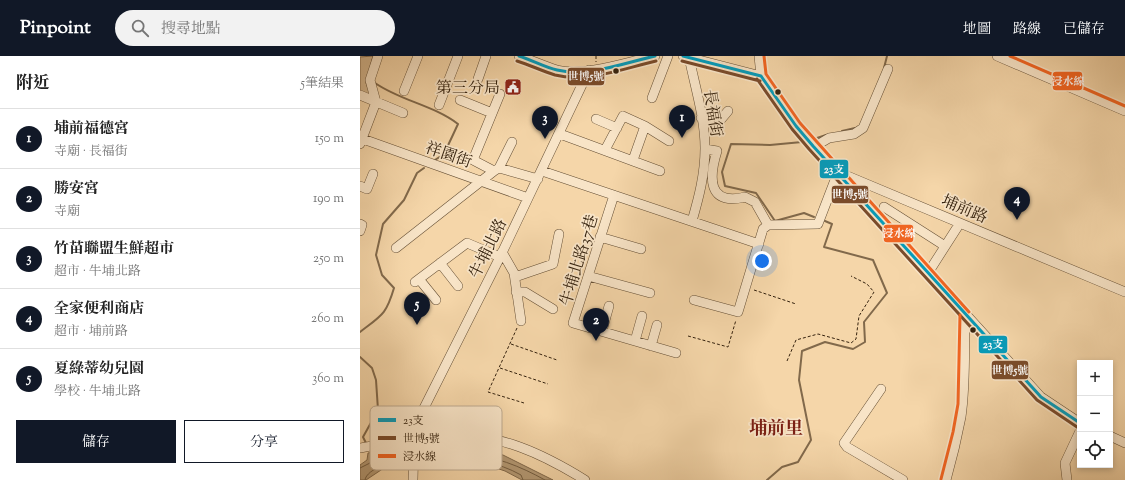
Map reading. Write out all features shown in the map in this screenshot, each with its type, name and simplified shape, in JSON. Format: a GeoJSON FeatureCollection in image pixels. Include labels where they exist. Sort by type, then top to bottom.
{"type":"FeatureCollection","features":[{"type":"Feature","properties":{"kind":"street"},"geometry":{"type":"LineString","coordinates":[[361,140],[376,102],[370,80],[378,56]]}},
{"type":"Feature","properties":{"kind":"street"},"geometry":{"type":"LineString","coordinates":[[404,91],[418,56]]}},
{"type":"Feature","properties":{"kind":"street"},"geometry":{"type":"LineString","coordinates":[[439,105],[458,56]]}},
{"type":"Feature","properties":{"kind":"street"},"geometry":{"type":"LineString","coordinates":[[478,79],[486,56]]}},
{"type":"Feature","properties":{"kind":"street"},"geometry":{"type":"LineString","coordinates":[[519,56],[558,70],[590,70],[655,56]]}},
{"type":"Feature","properties":{"kind":"street"},"geometry":{"type":"LineString","coordinates":[[652,98],[668,56]]}},
{"type":"Feature","properties":{"kind":"street"},"geometry":{"type":"LineString","coordinates":[[686,56],[761,76]]}},
{"type":"Feature","properties":{"kind":"street","name":"長福街"},"geometry":{"type":"LineString","coordinates":[[686,56],[702,118],[705,149],[701,185],[692,221]]}},
{"type":"Feature","properties":{"kind":"street"},"geometry":{"type":"LineString","coordinates":[[759,56],[761,76],[796,126],[814,147],[1040,397],[1077,421]]}},
{"type":"Feature","properties":{"kind":"street"},"geometry":{"type":"LineString","coordinates":[[997,56],[1125,111]]}},
{"type":"Feature","properties":{"kind":"street"},"geometry":{"type":"LineString","coordinates":[[814,147],[829,138],[854,134],[863,128],[888,69]]}},
{"type":"Feature","properties":{"kind":"street","name":"牛埔北路"},"geometry":{"type":"LineString","coordinates":[[425,406],[501,255],[590,70]]}},
{"type":"Feature","properties":{"kind":"street"},"geometry":{"type":"LineString","coordinates":[[500,94],[473,160],[496,169],[540,175],[614,195],[759,244]]}},
{"type":"Feature","properties":{"kind":"street"},"geometry":{"type":"LineString","coordinates":[[360,95],[403,113]]}},
{"type":"Feature","properties":{"kind":"street"},"geometry":{"type":"LineString","coordinates":[[460,100],[492,113]]}},
{"type":"Feature","properties":{"kind":"street"},"geometry":{"type":"LineString","coordinates":[[702,118],[717,124],[728,112]]}},
{"type":"Feature","properties":{"kind":"street"},"geometry":{"type":"LineString","coordinates":[[605,150],[623,116],[645,126],[669,141]]}},
{"type":"Feature","properties":{"kind":"street"},"geometry":{"type":"LineString","coordinates":[[596,119],[617,128]]}},
{"type":"Feature","properties":{"kind":"street"},"geometry":{"type":"LineString","coordinates":[[633,160],[645,126]]}},
{"type":"Feature","properties":{"kind":"street"},"geometry":{"type":"LineString","coordinates":[[560,134],[660,171]]}},
{"type":"Feature","properties":{"kind":"street","name":"祥園街"},"geometry":{"type":"LineString","coordinates":[[361,140],[528,198]]}},
{"type":"Feature","properties":{"kind":"street"},"geometry":{"type":"LineString","coordinates":[[396,248],[496,169],[512,142]]}},
{"type":"Feature","properties":{"kind":"street"},"geometry":{"type":"LineString","coordinates":[[705,149],[717,151],[711,170],[712,182],[716,191],[725,198],[736,199],[745,196],[755,202],[768,225]]}},
{"type":"Feature","properties":{"kind":"street"},"geometry":{"type":"LineString","coordinates":[[694,300],[738,312],[763,229],[768,225],[818,224],[838,172]]}},
{"type":"Feature","properties":{"kind":"street","name":"埔前路"},"geometry":{"type":"LineString","coordinates":[[838,172],[1125,292]]}},
{"type":"Feature","properties":{"kind":"street"},"geometry":{"type":"LineString","coordinates":[[360,186],[367,189],[373,174]]}},
{"type":"Feature","properties":{"kind":"street","name":"牛埔北路37巷"},"geometry":{"type":"LineString","coordinates":[[614,195],[573,323],[676,353]]}},
{"type":"Feature","properties":{"kind":"street"},"geometry":{"type":"LineString","coordinates":[[884,207],[945,246]]}},
{"type":"Feature","properties":{"kind":"street"},"geometry":{"type":"LineString","coordinates":[[928,273],[960,222]]}},
{"type":"Feature","properties":{"kind":"street"},"geometry":{"type":"LineString","coordinates":[[360,224],[362,225],[360,231]]}},
{"type":"Feature","properties":{"kind":"street"},"geometry":{"type":"LineString","coordinates":[[515,277],[553,264],[559,234]]}},
{"type":"Feature","properties":{"kind":"street"},"geometry":{"type":"LineString","coordinates":[[600,237],[641,249]]}},
{"type":"Feature","properties":{"kind":"street"},"geometry":{"type":"LineString","coordinates":[[436,300],[417,281],[467,243],[501,255],[508,261],[515,277],[521,320]]}},
{"type":"Feature","properties":{"kind":"street"},"geometry":{"type":"LineString","coordinates":[[440,263],[458,286]]}},
{"type":"Feature","properties":{"kind":"street"},"geometry":{"type":"LineString","coordinates":[[588,276],[650,293]]}},
{"type":"Feature","properties":{"kind":"street"},"geometry":{"type":"LineString","coordinates":[[516,292],[525,292],[553,309]]}},
{"type":"Feature","properties":{"kind":"street"},"geometry":{"type":"LineString","coordinates":[[602,331],[610,306]]}},
{"type":"Feature","properties":{"kind":"street"},"geometry":{"type":"LineString","coordinates":[[946,480],[961,415],[965,315]]}},
{"type":"Feature","properties":{"kind":"street"},"geometry":{"type":"LineString","coordinates":[[635,341],[642,316]]}},
{"type":"Feature","properties":{"kind":"street"},"geometry":{"type":"LineString","coordinates":[[652,346],[657,324]]}},
{"type":"Feature","properties":{"kind":"street"},"geometry":{"type":"LineString","coordinates":[[881,389],[844,443],[847,447],[903,480]]}},
{"type":"Feature","properties":{"kind":"street"},"geometry":{"type":"LineString","coordinates":[[1067,480],[1065,463],[1080,432]]}},
{"type":"Feature","properties":{"kind":"street"},"geometry":{"type":"LineString","coordinates":[[1113,437],[1125,443]]}},
{"type":"Feature","properties":{"kind":"street"},"geometry":{"type":"LineString","coordinates":[[502,441],[529,449],[585,480]]}},
{"type":"Feature","properties":{"kind":"street"},"geometry":{"type":"LineString","coordinates":[[360,448],[370,446]]}},
{"type":"Feature","properties":{"kind":"street","name":"牛埔北路"},"geometry":{"type":"LineString","coordinates":[[413,470],[413,480]]}},
{"type":"Feature","properties":{"kind":"path"},"geometry":{"type":"LineString","coordinates":[[787,361],[796,340],[818,334],[850,343],[856,339],[859,316],[874,292],[867,284],[851,276]]}},
{"type":"Feature","properties":{"kind":"path"},"geometry":{"type":"LineString","coordinates":[[746,287],[796,304]]}},
{"type":"Feature","properties":{"kind":"path"},"geometry":{"type":"LineString","coordinates":[[688,336],[728,347],[738,312]]}},
{"type":"Feature","properties":{"kind":"path"},"geometry":{"type":"LineString","coordinates":[[521,320],[488,392],[524,403]]}},
{"type":"Feature","properties":{"kind":"path"},"geometry":{"type":"LineString","coordinates":[[510,344],[557,360]]}},
{"type":"Feature","properties":{"kind":"path"},"geometry":{"type":"LineString","coordinates":[[499,368],[548,384]]}},
{"type":"Feature","properties":{"kind":"shaded area"},"geometry":{"type":"Polygon","coordinates":[[[373,56],[366,83],[373,101],[360,96],[360,57],[373,56]]]}},
{"type":"Feature","properties":{"kind":"water"},"geometry":{"type":"Polygon","coordinates":[[[368,453],[370,453],[370,470],[381,470],[366,480],[360,480],[360,465],[367,460],[368,453]]]}},
{"type":"Feature","properties":{"kind":"water"},"geometry":{"type":"Polygon","coordinates":[[[502,455],[553,480],[522,480],[502,470],[502,455]]]}},
{"type":"Feature","properties":{"kind":"waterway"},"geometry":{"type":"LineString","coordinates":[[884,68],[887,56]]}},
{"type":"Feature","properties":{"kind":"waterway"},"geometry":{"type":"LineString","coordinates":[[375,83],[395,94],[438,112],[458,124],[444,154],[435,160]]}},
{"type":"Feature","properties":{"kind":"waterway"},"geometry":{"type":"LineString","coordinates":[[842,131],[855,128]]}},
{"type":"Feature","properties":{"kind":"waterway"},"geometry":{"type":"LineString","coordinates":[[814,139],[826,135]]}},
{"type":"Feature","properties":{"kind":"waterway"},"geometry":{"type":"LineString","coordinates":[[802,142],[770,145],[731,144],[722,172],[725,186],[756,193],[775,221],[804,213],[814,217]]}},
{"type":"Feature","properties":{"kind":"waterway"},"geometry":{"type":"LineString","coordinates":[[360,332],[386,309],[394,288],[382,275],[376,255],[383,224],[404,200],[417,173],[424,168]]}},
{"type":"Feature","properties":{"kind":"waterway"},"geometry":{"type":"LineString","coordinates":[[767,480],[782,467],[798,462],[811,440],[799,380],[802,351],[825,342],[853,349],[865,342],[864,322],[887,293],[873,260],[824,247],[832,224],[825,221]]}},
{"type":"Feature","properties":{"kind":"waterway"},"geometry":{"type":"LineString","coordinates":[[360,357],[372,368],[376,380],[378,406]]}},
{"type":"Feature","properties":{"kind":"waterway"},"geometry":{"type":"LineString","coordinates":[[366,443],[363,437],[370,424]]}},
{"type":"Feature","properties":{"kind":"transit line","name":"23支"},"geometry":{"type":"LineString","coordinates":[[519,56],[547,67],[569,72],[581,72],[606,68],[655,56]]}},
{"type":"Feature","properties":{"kind":"transit line","name":"23支"},"geometry":{"type":"LineString","coordinates":[[683,56],[761,76]]}},
{"type":"Feature","properties":{"kind":"transit line","name":"浸水線"},"geometry":{"type":"LineString","coordinates":[[764,56],[766,74],[800,123],[969,312]]}},
{"type":"Feature","properties":{"kind":"transit line","name":"浸水線"},"geometry":{"type":"LineString","coordinates":[[1010,56],[1125,106]]}},
{"type":"Feature","properties":{"kind":"transit line","name":"世博5號"},"geometry":{"type":"LineString","coordinates":[[517,61],[555,75],[568,77],[606,74],[656,61]]}},
{"type":"Feature","properties":{"kind":"transit line","name":"世博5號"},"geometry":{"type":"LineString","coordinates":[[682,61],[760,81]]}},
{"type":"Feature","properties":{"kind":"transit line","name":"23支"},"geometry":{"type":"LineString","coordinates":[[761,76],[796,126],[813,146],[1041,397],[1077,421]]}},
{"type":"Feature","properties":{"kind":"transit line","name":"世博5號"},"geometry":{"type":"LineString","coordinates":[[757,79],[792,129],[809,149],[1037,400],[1077,427]]}},
{"type":"Feature","properties":{"kind":"transit line","name":"浸水線"},"geometry":{"type":"LineString","coordinates":[[941,479],[953,432],[958,404],[960,315]]}},
{"type":"Feature","properties":{"kind":"place","name":"第三分局"},"geometry":{"type":"Point","coordinates":[513,87]}},
{"type":"Feature","properties":{"kind":"place","name":"埔前福德宮"},"geometry":{"type":"Point","coordinates":[682,138]}},
{"type":"Feature","properties":{"kind":"place","name":"竹苗聯盟生鮮超市"},"geometry":{"type":"Point","coordinates":[545,139]}},
{"type":"Feature","properties":{"kind":"place","name":"全家便利商店"},"geometry":{"type":"Point","coordinates":[1017,220]}},
{"type":"Feature","properties":{"kind":"place","name":"夏綠蒂幼兒園"},"geometry":{"type":"Point","coordinates":[417,325]}},
{"type":"Feature","properties":{"kind":"place","name":"勝安宮"},"geometry":{"type":"Point","coordinates":[596,341]}},
{"type":"Feature","properties":{"kind":"district","name":"埔前里"},"geometry":{"type":"Point","coordinates":[776,428]}}]}
